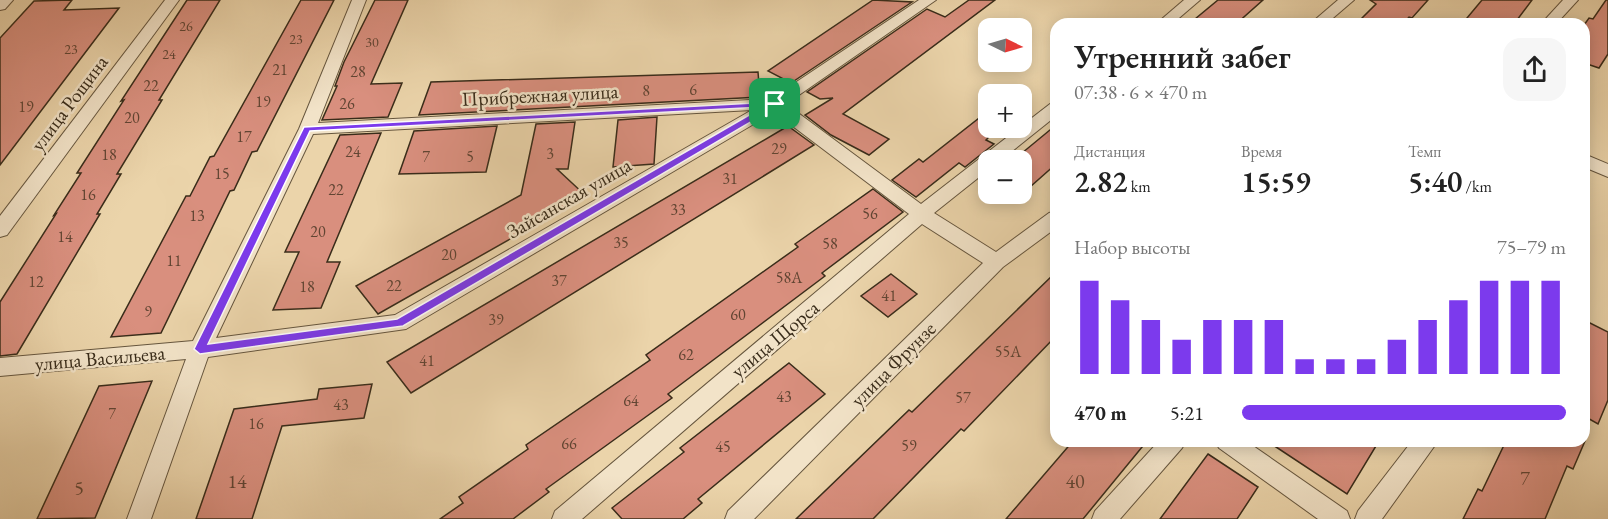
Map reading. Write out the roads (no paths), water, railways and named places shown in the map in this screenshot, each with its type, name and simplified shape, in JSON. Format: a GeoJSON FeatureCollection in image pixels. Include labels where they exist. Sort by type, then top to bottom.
{"type":"FeatureCollection","features":[{"type":"Feature","properties":{"kind":"street"},"geometry":{"type":"LineString","coordinates":[[0,6],[6,0]]}},
{"type":"Feature","properties":{"kind":"street","name":"улица Рощина"},"geometry":{"type":"LineString","coordinates":[[0,230],[172,0]]}},
{"type":"Feature","properties":{"kind":"street"},"geometry":{"type":"LineString","coordinates":[[139,519],[200,349],[307,129],[359,0]]}},
{"type":"Feature","properties":{"kind":"street","name":"Зайсанская улица"},"geometry":{"type":"LineString","coordinates":[[200,349],[399,323],[775,104],[929,0]]}},
{"type":"Feature","properties":{"kind":"street"},"geometry":{"type":"LineString","coordinates":[[1170,18],[1193,0]]}},
{"type":"Feature","properties":{"kind":"street"},"geometry":{"type":"LineString","coordinates":[[1322,0],[1342,3]]}},
{"type":"Feature","properties":{"kind":"street"},"geometry":{"type":"LineString","coordinates":[[1554,18],[1571,0]]}},
{"type":"Feature","properties":{"kind":"street"},"geometry":{"type":"LineString","coordinates":[[1324,18],[1342,3]]}},
{"type":"Feature","properties":{"kind":"street"},"geometry":{"type":"LineString","coordinates":[[775,104],[921,214],[996,262]]}},
{"type":"Feature","properties":{"kind":"street","name":"Прибрежная улица"},"geometry":{"type":"LineString","coordinates":[[307,129],[775,104]]}},
{"type":"Feature","properties":{"kind":"street","name":"улица Щорса"},"geometry":{"type":"LineString","coordinates":[[1003,150],[1050,113]]}},
{"type":"Feature","properties":{"kind":"street"},"geometry":{"type":"LineString","coordinates":[[1590,163],[1608,171]]}},
{"type":"Feature","properties":{"kind":"street","name":"улица Щорса"},"geometry":{"type":"LineString","coordinates":[[564,519],[921,214],[978,170]]}},
{"type":"Feature","properties":{"kind":"street","name":"улица Фрунзе"},"geometry":{"type":"LineString","coordinates":[[737,519],[996,262],[1050,222]]}},
{"type":"Feature","properties":{"kind":"street","name":"улица Васильева"},"geometry":{"type":"LineString","coordinates":[[0,368],[200,349]]}},
{"type":"Feature","properties":{"kind":"street"},"geometry":{"type":"LineString","coordinates":[[1104,519],[1168,447]]}},
{"type":"Feature","properties":{"kind":"street"},"geometry":{"type":"LineString","coordinates":[[1236,447],[1338,519]]}},
{"type":"Feature","properties":{"kind":"street"},"geometry":{"type":"LineString","coordinates":[[1367,519],[1421,447]]}}]}
